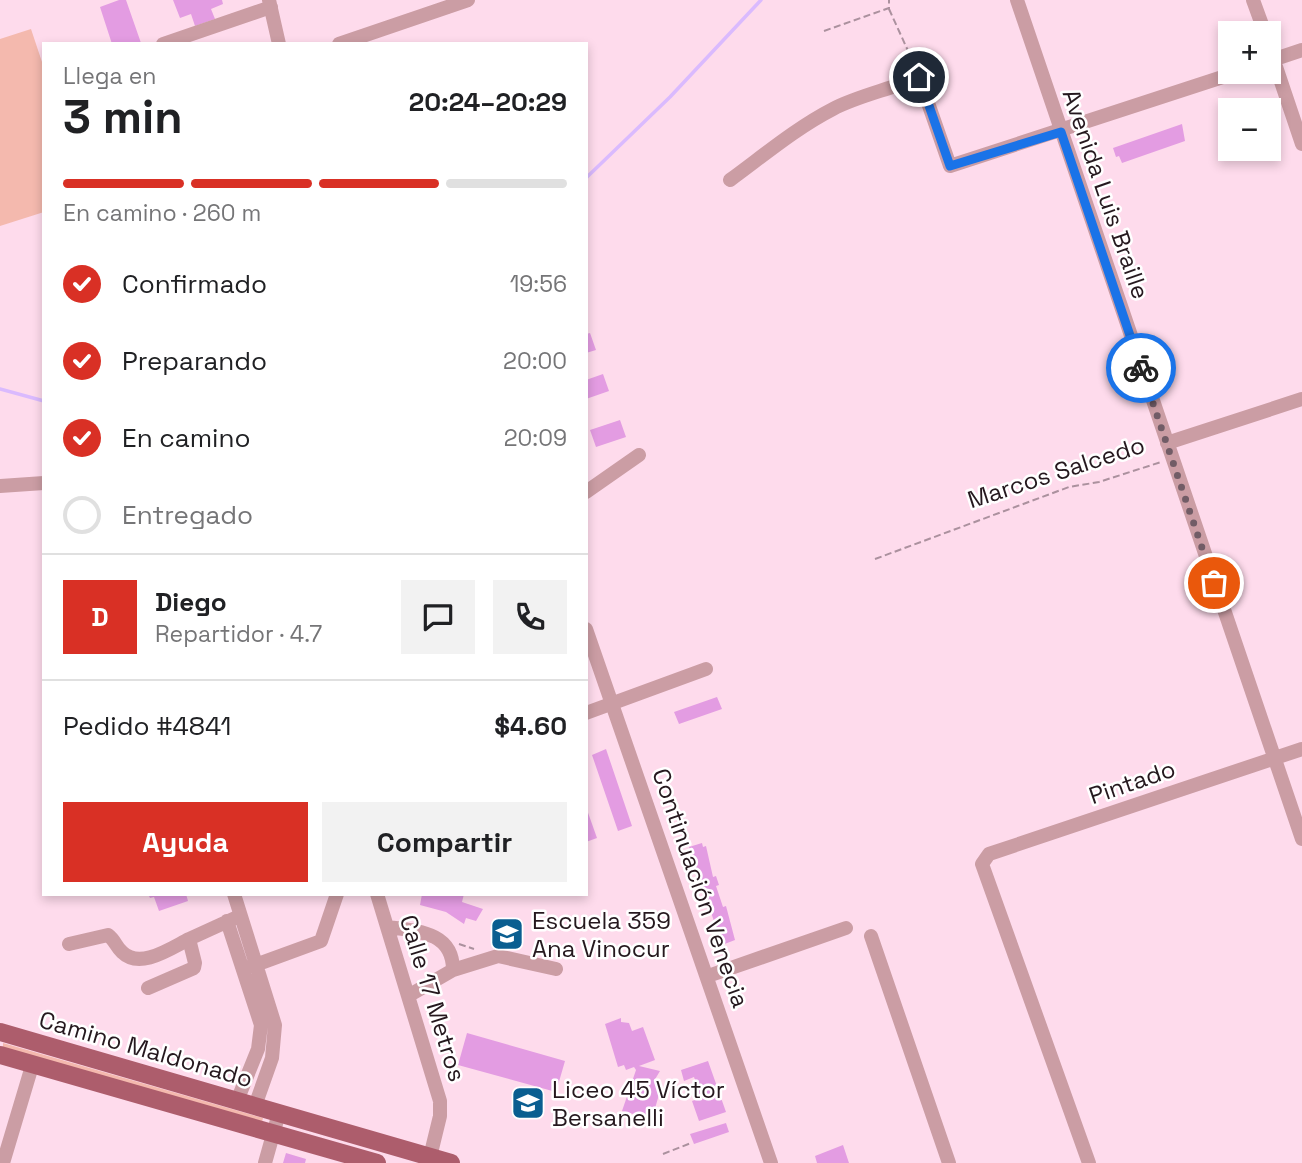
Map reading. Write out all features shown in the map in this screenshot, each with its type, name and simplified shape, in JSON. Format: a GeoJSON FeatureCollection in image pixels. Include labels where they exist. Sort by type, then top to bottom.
{"type":"FeatureCollection","features":[{"type":"Feature","properties":{"kind":"main road","name":"Camino Maldonado"},"geometry":{"type":"LineString","coordinates":[[0,1032],[451,1163]]}},
{"type":"Feature","properties":{"kind":"main road","name":"Camino Maldonado"},"geometry":{"type":"LineString","coordinates":[[0,1055],[377,1163]]}},
{"type":"Feature","properties":{"kind":"street"},"geometry":{"type":"LineString","coordinates":[[344,42],[428,6],[468,0]]}},
{"type":"Feature","properties":{"kind":"street","name":"Avenida Luis Braille"},"geometry":{"type":"LineString","coordinates":[[1017,0],[1302,839]]}},
{"type":"Feature","properties":{"kind":"street"},"geometry":{"type":"LineString","coordinates":[[1254,0],[1261,21]]}},
{"type":"Feature","properties":{"kind":"street"},"geometry":{"type":"LineString","coordinates":[[168,42],[270,3],[279,42]]}},
{"type":"Feature","properties":{"kind":"street"},"geometry":{"type":"LineString","coordinates":[[1281,54],[1302,50]]}},
{"type":"Feature","properties":{"kind":"street"},"geometry":{"type":"LineString","coordinates":[[730,180],[835,107],[883,93],[919,77],[950,166],[1218,79]]}},
{"type":"Feature","properties":{"kind":"street"},"geometry":{"type":"LineString","coordinates":[[1280,84],[1302,144]]}},
{"type":"Feature","properties":{"kind":"street","name":"Marcos Salcedo"},"geometry":{"type":"LineString","coordinates":[[1169,450],[1302,399]]}},
{"type":"Feature","properties":{"kind":"street"},"geometry":{"type":"LineString","coordinates":[[588,491],[621,471],[639,455]]}},
{"type":"Feature","properties":{"kind":"street"},"geometry":{"type":"LineString","coordinates":[[0,486],[42,483]]}},
{"type":"Feature","properties":{"kind":"street","name":"Continuación Venecia"},"geometry":{"type":"LineString","coordinates":[[588,634],[771,1163]]}},
{"type":"Feature","properties":{"kind":"street"},"geometry":{"type":"LineString","coordinates":[[588,712],[706,669]]}},
{"type":"Feature","properties":{"kind":"street","name":"Pintado"},"geometry":{"type":"LineString","coordinates":[[1089,1163],[982,864],[989,854],[1302,749]]}},
{"type":"Feature","properties":{"kind":"street"},"geometry":{"type":"LineString","coordinates":[[234,896],[233,919],[250,967],[261,1036],[249,1075],[237,1101]]}},
{"type":"Feature","properties":{"kind":"street"},"geometry":{"type":"LineString","coordinates":[[250,967],[321,941],[336,896]]}},
{"type":"Feature","properties":{"kind":"street","name":"Calle 17 Metros"},"geometry":{"type":"LineString","coordinates":[[378,896],[440,1101],[440,1116],[430,1157]]}},
{"type":"Feature","properties":{"kind":"street"},"geometry":{"type":"LineString","coordinates":[[69,944],[108,934],[120,951],[130,958],[142,958],[169,951],[233,919]]}},
{"type":"Feature","properties":{"kind":"street"},"geometry":{"type":"LineString","coordinates":[[388,927],[420,931],[441,939],[452,955],[453,970]]}},
{"type":"Feature","properties":{"kind":"street"},"geometry":{"type":"LineString","coordinates":[[708,976],[846,928]]}},
{"type":"Feature","properties":{"kind":"street"},"geometry":{"type":"LineString","coordinates":[[871,936],[948,1163]]}},
{"type":"Feature","properties":{"kind":"street"},"geometry":{"type":"LineString","coordinates":[[148,988],[194,968],[189,939]]}},
{"type":"Feature","properties":{"kind":"street"},"geometry":{"type":"LineString","coordinates":[[408,996],[453,970],[498,956],[556,969]]}},
{"type":"Feature","properties":{"kind":"street"},"geometry":{"type":"LineString","coordinates":[[250,967],[271,1006],[275,1040],[272,1058],[255,1106]]}},
{"type":"Feature","properties":{"kind":"street"},"geometry":{"type":"LineString","coordinates":[[3,1163],[32,1066]]}},
{"type":"Feature","properties":{"kind":"street"},"geometry":{"type":"LineString","coordinates":[[265,1163],[279,1113]]}},
{"type":"Feature","properties":{"kind":"path"},"geometry":{"type":"LineString","coordinates":[[889,0],[889,8],[919,77]]}},
{"type":"Feature","properties":{"kind":"path"},"geometry":{"type":"LineString","coordinates":[[824,30],[889,8]]}},
{"type":"Feature","properties":{"kind":"path","name":"Marcos Salcedo"},"geometry":{"type":"LineString","coordinates":[[875,559],[1069,486],[1099,482],[1169,450]]}},
{"type":"Feature","properties":{"kind":"path"},"geometry":{"type":"LineString","coordinates":[[441,939],[476,949]]}},
{"type":"Feature","properties":{"kind":"path"},"geometry":{"type":"LineString","coordinates":[[663,1154],[691,1143]]}},
{"type":"Feature","properties":{"kind":"shaded area"},"geometry":{"type":"Polygon","coordinates":[[[31,29],[42,62],[42,213],[0,226],[0,39],[31,29]]]}},
{"type":"Feature","properties":{"kind":"shaded area"},"geometry":{"type":"Polygon","coordinates":[[[3,1043],[263,1118],[262,1122],[3,1048],[3,1043]]]}},
{"type":"Feature","properties":{"kind":"building"},"geometry":{"type":"Polygon","coordinates":[[[126,0],[141,42],[111,42],[100,7],[126,0]]]}},
{"type":"Feature","properties":{"kind":"building"},"geometry":{"type":"Polygon","coordinates":[[[173,0],[222,0],[223,4],[211,9],[215,19],[195,26],[191,14],[180,18],[173,0]]]}},
{"type":"Feature","properties":{"kind":"building"},"geometry":{"type":"Polygon","coordinates":[[[1182,124],[1185,141],[1122,163],[1119,156],[1116,157],[1113,148],[1182,124]]]}},
{"type":"Feature","properties":{"kind":"building"},"geometry":{"type":"Polygon","coordinates":[[[588,334],[596,350],[588,352],[588,334]]]}},
{"type":"Feature","properties":{"kind":"building"},"geometry":{"type":"Polygon","coordinates":[[[603,374],[609,391],[588,398],[588,379],[603,374]]]}},
{"type":"Feature","properties":{"kind":"building"},"geometry":{"type":"Polygon","coordinates":[[[620,420],[626,437],[596,447],[590,430],[620,420]]]}},
{"type":"Feature","properties":{"kind":"building"},"geometry":{"type":"Polygon","coordinates":[[[717,697],[722,709],[679,724],[674,712],[717,697]]]}},
{"type":"Feature","properties":{"kind":"building"},"geometry":{"type":"Polygon","coordinates":[[[606,749],[632,826],[618,831],[592,755],[606,749]]]}},
{"type":"Feature","properties":{"kind":"building"},"geometry":{"type":"Polygon","coordinates":[[[588,813],[597,838],[588,841],[588,813]]]}},
{"type":"Feature","properties":{"kind":"building"},"geometry":{"type":"Polygon","coordinates":[[[702,843],[703,847],[706,846],[713,877],[716,876],[719,885],[716,886],[723,907],[726,906],[735,940],[722,945],[689,847],[702,843]]]}},
{"type":"Feature","properties":{"kind":"building"},"geometry":{"type":"Polygon","coordinates":[[[149,896],[187,896],[188,901],[159,911],[154,897],[149,896]]]}},
{"type":"Feature","properties":{"kind":"building"},"geometry":{"type":"Polygon","coordinates":[[[422,896],[464,896],[462,902],[483,909],[476,921],[466,918],[464,924],[446,912],[420,905],[422,896]]]}},
{"type":"Feature","properties":{"kind":"building"},"geometry":{"type":"Polygon","coordinates":[[[621,1018],[621,1022],[629,1023],[632,1031],[643,1027],[655,1060],[639,1066],[660,1071],[654,1081],[662,1084],[652,1119],[622,1111],[636,1070],[634,1067],[626,1070],[624,1065],[618,1067],[605,1024],[621,1018]]]}},
{"type":"Feature","properties":{"kind":"building"},"geometry":{"type":"Polygon","coordinates":[[[467,1033],[565,1061],[556,1092],[458,1065],[467,1033]]]}},
{"type":"Feature","properties":{"kind":"building"},"geometry":{"type":"Polygon","coordinates":[[[708,1061],[726,1112],[699,1121],[692,1101],[701,1098],[694,1077],[684,1081],[681,1070],[708,1061]]]}},
{"type":"Feature","properties":{"kind":"building"},"geometry":{"type":"Polygon","coordinates":[[[726,1123],[729,1132],[694,1144],[690,1134],[726,1123]]]}},
{"type":"Feature","properties":{"kind":"building"},"geometry":{"type":"Polygon","coordinates":[[[843,1145],[849,1163],[817,1163],[815,1156],[843,1145]]]}},
{"type":"Feature","properties":{"kind":"building"},"geometry":{"type":"Polygon","coordinates":[[[286,1153],[306,1159],[305,1163],[283,1163],[286,1153]]]}},
{"type":"Feature","properties":{"kind":"waterway"},"geometry":{"type":"LineString","coordinates":[[588,176],[670,97],[761,0]]}},
{"type":"Feature","properties":{"kind":"waterway"},"geometry":{"type":"LineString","coordinates":[[0,389],[42,400]]}},
{"type":"Feature","properties":{"kind":"way so far"},"geometry":{"type":"LineString","coordinates":[[1141,368],[1214,583]]}},
{"type":"Feature","properties":{"kind":"place","name":"Escuela 359 Ana Vinocur"},"geometry":{"type":"Point","coordinates":[507,934]}},
{"type":"Feature","properties":{"kind":"place","name":"Liceo 45 Víctor Bersanelli"},"geometry":{"type":"Point","coordinates":[528,1103]}},
{"type":"Feature","properties":{"kind":"route"},"geometry":{"type":"LineString","coordinates":[[919,77],[950,166],[1061,132],[1141,368]]}}]}
